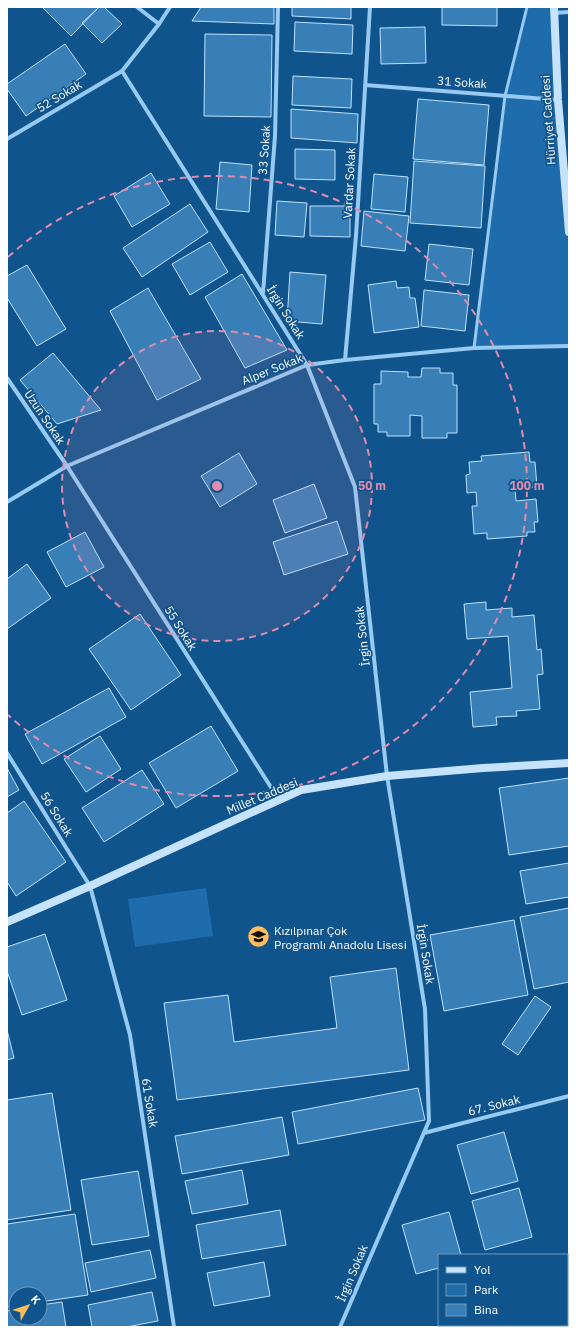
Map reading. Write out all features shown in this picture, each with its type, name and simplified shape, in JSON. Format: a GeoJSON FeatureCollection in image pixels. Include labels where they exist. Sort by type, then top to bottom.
{"type":"FeatureCollection","features":[{"type":"Feature","properties":{"kind":"street"},"geometry":{"type":"LineString","coordinates":[[136,7],[159,24]]}},
{"type":"Feature","properties":{"kind":"street"},"geometry":{"type":"LineString","coordinates":[[122,71],[159,24],[170,7]]}},
{"type":"Feature","properties":{"kind":"street","name":"33 Sokak"},"geometry":{"type":"LineString","coordinates":[[263,293],[275,136],[278,7]]}},
{"type":"Feature","properties":{"kind":"street","name":"Vardar Sokak"},"geometry":{"type":"LineString","coordinates":[[345,360],[356,236],[370,7]]}},
{"type":"Feature","properties":{"kind":"street"},"geometry":{"type":"LineString","coordinates":[[554,10],[569,12]]}},
{"type":"Feature","properties":{"kind":"street","name":"Hürriyet Caddesi"},"geometry":{"type":"LineString","coordinates":[[554,10],[558,100],[567,180],[569,232]]}},
{"type":"Feature","properties":{"kind":"street","name":"İrgin Sokak"},"geometry":{"type":"LineString","coordinates":[[122,71],[307,365],[355,487],[388,776],[425,1009],[429,1121],[340,1327]]}},
{"type":"Feature","properties":{"kind":"street","name":"52 Sokak"},"geometry":{"type":"LineString","coordinates":[[9,138],[122,71]]}},
{"type":"Feature","properties":{"kind":"street","name":"31 Sokak"},"geometry":{"type":"LineString","coordinates":[[365,85],[558,100]]}},
{"type":"Feature","properties":{"kind":"street"},"geometry":{"type":"LineString","coordinates":[[7,133],[9,138]]}},
{"type":"Feature","properties":{"kind":"street","name":"Alper Sokak"},"geometry":{"type":"LineString","coordinates":[[7,502],[67,466],[307,365],[474,348],[569,346]]}},
{"type":"Feature","properties":{"kind":"street","name":"Uzun Sokak"},"geometry":{"type":"LineString","coordinates":[[7,378],[67,466]]}},
{"type":"Feature","properties":{"kind":"street","name":"55 Sokak"},"geometry":{"type":"LineString","coordinates":[[67,466],[279,800]]}},
{"type":"Feature","properties":{"kind":"street","name":"56 Sokak"},"geometry":{"type":"LineString","coordinates":[[7,753],[90,886]]}},
{"type":"Feature","properties":{"kind":"street","name":"Millet Caddesi"},"geometry":{"type":"LineString","coordinates":[[7,922],[301,790],[388,776],[569,763]]}},
{"type":"Feature","properties":{"kind":"street","name":"61 Sokak"},"geometry":{"type":"LineString","coordinates":[[90,886],[130,1035],[174,1327]]}},
{"type":"Feature","properties":{"kind":"street","name":"67. Sokak"},"geometry":{"type":"LineString","coordinates":[[424,1133],[569,1096]]}},
{"type":"Feature","properties":{"kind":"lane"},"geometry":{"type":"LineString","coordinates":[[474,348],[505,96],[527,7]]}},
{"type":"Feature","properties":{"kind":"green space"},"geometry":{"type":"Polygon","coordinates":[[[527,7],[554,7],[569,232],[569,346],[474,348],[505,96],[527,7]]]}},
{"type":"Feature","properties":{"kind":"green space"},"geometry":{"type":"Polygon","coordinates":[[[206,888],[213,936],[135,947],[128,899],[206,888]]]}},
{"type":"Feature","properties":{"kind":"building"},"geometry":{"type":"Polygon","coordinates":[[[99,7],[71,36],[43,8],[99,7]]]}},
{"type":"Feature","properties":{"kind":"building"},"geometry":{"type":"Polygon","coordinates":[[[99,7],[104,7],[122,24],[102,43],[82,23],[99,7]]]}},
{"type":"Feature","properties":{"kind":"building"},"geometry":{"type":"Polygon","coordinates":[[[201,7],[274,7],[274,24],[192,21],[201,7]]]}},
{"type":"Feature","properties":{"kind":"building"},"geometry":{"type":"Polygon","coordinates":[[[292,7],[351,7],[351,19],[292,16],[292,7]]]}},
{"type":"Feature","properties":{"kind":"building"},"geometry":{"type":"Polygon","coordinates":[[[442,7],[497,7],[497,26],[442,25],[442,7]]]}},
{"type":"Feature","properties":{"kind":"building"},"geometry":{"type":"Polygon","coordinates":[[[295,22],[353,25],[352,54],[294,51],[295,22]]]}},
{"type":"Feature","properties":{"kind":"building"},"geometry":{"type":"Polygon","coordinates":[[[425,27],[426,63],[381,64],[380,28],[425,27]]]}},
{"type":"Feature","properties":{"kind":"building"},"geometry":{"type":"Polygon","coordinates":[[[205,34],[272,35],[271,117],[204,116],[205,34]]]}},
{"type":"Feature","properties":{"kind":"building"},"geometry":{"type":"Polygon","coordinates":[[[65,44],[86,74],[26,116],[7,89],[7,84],[65,44]]]}},
{"type":"Feature","properties":{"kind":"building"},"geometry":{"type":"Polygon","coordinates":[[[293,76],[352,79],[351,108],[292,105],[293,76]]]}},
{"type":"Feature","properties":{"kind":"building"},"geometry":{"type":"Polygon","coordinates":[[[418,99],[489,105],[484,165],[413,159],[418,99]]]}},
{"type":"Feature","properties":{"kind":"building"},"geometry":{"type":"Polygon","coordinates":[[[291,109],[358,114],[357,143],[291,138],[291,109]]]}},
{"type":"Feature","properties":{"kind":"building"},"geometry":{"type":"Polygon","coordinates":[[[295,149],[335,150],[335,180],[295,179],[295,149]]]}},
{"type":"Feature","properties":{"kind":"building"},"geometry":{"type":"Polygon","coordinates":[[[414,161],[485,166],[481,228],[410,223],[414,161]]]}},
{"type":"Feature","properties":{"kind":"building"},"geometry":{"type":"Polygon","coordinates":[[[220,162],[252,165],[249,212],[216,209],[220,162]]]}},
{"type":"Feature","properties":{"kind":"building"},"geometry":{"type":"Polygon","coordinates":[[[151,173],[170,204],[132,227],[114,196],[151,173]]]}},
{"type":"Feature","properties":{"kind":"building"},"geometry":{"type":"Polygon","coordinates":[[[374,174],[408,177],[405,212],[371,209],[374,174]]]}},
{"type":"Feature","properties":{"kind":"building"},"geometry":{"type":"Polygon","coordinates":[[[277,201],[307,203],[304,237],[275,235],[277,201]]]}},
{"type":"Feature","properties":{"kind":"building"},"geometry":{"type":"Polygon","coordinates":[[[190,204],[208,232],[142,277],[123,248],[190,204]]]}},
{"type":"Feature","properties":{"kind":"building"},"geometry":{"type":"Polygon","coordinates":[[[310,206],[350,206],[350,237],[310,236],[310,206]]]}},
{"type":"Feature","properties":{"kind":"building"},"geometry":{"type":"Polygon","coordinates":[[[364,211],[409,216],[405,251],[361,246],[364,211]]]}},
{"type":"Feature","properties":{"kind":"building"},"geometry":{"type":"Polygon","coordinates":[[[210,242],[228,272],[190,295],[172,264],[210,242]]]}},
{"type":"Feature","properties":{"kind":"building"},"geometry":{"type":"Polygon","coordinates":[[[429,244],[473,249],[469,285],[425,280],[429,244]]]}},
{"type":"Feature","properties":{"kind":"building"},"geometry":{"type":"Polygon","coordinates":[[[27,265],[66,329],[37,346],[7,298],[7,276],[27,265]]]}},
{"type":"Feature","properties":{"kind":"building"},"geometry":{"type":"Polygon","coordinates":[[[290,272],[326,275],[322,324],[287,321],[290,272]]]}},
{"type":"Feature","properties":{"kind":"building"},"geometry":{"type":"Polygon","coordinates":[[[242,274],[287,350],[245,368],[205,297],[242,274]]]}},
{"type":"Feature","properties":{"kind":"building"},"geometry":{"type":"Polygon","coordinates":[[[396,281],[397,288],[409,287],[410,298],[415,298],[419,327],[374,333],[368,285],[396,281]]]}},
{"type":"Feature","properties":{"kind":"building"},"geometry":{"type":"Polygon","coordinates":[[[148,288],[201,379],[157,400],[110,311],[148,288]]]}},
{"type":"Feature","properties":{"kind":"building"},"geometry":{"type":"Polygon","coordinates":[[[424,290],[469,295],[465,331],[421,326],[424,290]]]}},
{"type":"Feature","properties":{"kind":"building"},"geometry":{"type":"Polygon","coordinates":[[[53,353],[101,410],[57,424],[20,380],[53,353]]]}},
{"type":"Feature","properties":{"kind":"building"},"geometry":{"type":"Polygon","coordinates":[[[422,368],[440,368],[440,373],[453,373],[453,385],[457,385],[457,433],[447,433],[447,438],[422,438],[422,416],[410,415],[410,436],[387,436],[387,432],[378,432],[378,424],[374,424],[374,384],[381,384],[381,371],[408,372],[408,377],[421,377],[422,368]]]}},
{"type":"Feature","properties":{"kind":"building"},"geometry":{"type":"Polygon","coordinates":[[[529,452],[530,462],[535,462],[537,487],[515,489],[516,501],[536,499],[538,522],[534,522],[535,532],[527,532],[527,536],[487,539],[487,533],[474,534],[472,506],[477,506],[476,492],[467,493],[466,475],[470,474],[469,462],[482,461],[481,456],[529,452]]]}},
{"type":"Feature","properties":{"kind":"building"},"geometry":{"type":"Polygon","coordinates":[[[239,453],[257,484],[220,507],[201,476],[239,453]]]}},
{"type":"Feature","properties":{"kind":"building"},"geometry":{"type":"Polygon","coordinates":[[[314,484],[327,518],[285,533],[273,500],[314,484]]]}},
{"type":"Feature","properties":{"kind":"building"},"geometry":{"type":"Polygon","coordinates":[[[337,521],[348,554],[284,575],[273,542],[337,521]]]}},
{"type":"Feature","properties":{"kind":"building"},"geometry":{"type":"Polygon","coordinates":[[[85,532],[104,567],[66,587],[47,552],[85,532]]]}},
{"type":"Feature","properties":{"kind":"building"},"geometry":{"type":"Polygon","coordinates":[[[27,564],[51,598],[7,629],[7,579],[27,564]]]}},
{"type":"Feature","properties":{"kind":"building"},"geometry":{"type":"Polygon","coordinates":[[[486,602],[486,610],[512,608],[512,617],[534,615],[537,650],[541,649],[543,674],[537,675],[540,709],[516,711],[517,716],[496,717],[497,725],[473,727],[470,692],[512,688],[508,636],[467,639],[464,604],[486,602]]]}},
{"type":"Feature","properties":{"kind":"building"},"geometry":{"type":"Polygon","coordinates":[[[140,614],[181,675],[131,710],[89,649],[140,614]]]}},
{"type":"Feature","properties":{"kind":"building"},"geometry":{"type":"Polygon","coordinates":[[[109,688],[126,717],[42,764],[25,734],[109,688]]]}},
{"type":"Feature","properties":{"kind":"building"},"geometry":{"type":"Polygon","coordinates":[[[211,726],[238,771],[176,808],[149,763],[211,726]]]}},
{"type":"Feature","properties":{"kind":"building"},"geometry":{"type":"Polygon","coordinates":[[[100,736],[121,769],[86,792],[64,759],[100,736]]]}},
{"type":"Feature","properties":{"kind":"building"},"geometry":{"type":"Polygon","coordinates":[[[7,768],[19,790],[7,797],[7,768]]]}},
{"type":"Feature","properties":{"kind":"building"},"geometry":{"type":"Polygon","coordinates":[[[142,770],[164,804],[104,842],[82,808],[142,770]]]}},
{"type":"Feature","properties":{"kind":"building"},"geometry":{"type":"Polygon","coordinates":[[[569,778],[569,846],[509,855],[499,788],[569,778]]]}},
{"type":"Feature","properties":{"kind":"building"},"geometry":{"type":"Polygon","coordinates":[[[24,801],[66,862],[16,896],[7,882],[7,813],[24,801]]]}},
{"type":"Feature","properties":{"kind":"building"},"geometry":{"type":"Polygon","coordinates":[[[569,863],[569,897],[526,904],[520,871],[569,863]]]}},
{"type":"Feature","properties":{"kind":"building"},"geometry":{"type":"Polygon","coordinates":[[[569,908],[569,982],[534,989],[520,917],[569,908]]]}},
{"type":"Feature","properties":{"kind":"building"},"geometry":{"type":"Polygon","coordinates":[[[514,920],[528,995],[444,1011],[430,935],[514,920]]]}},
{"type":"Feature","properties":{"kind":"building"},"geometry":{"type":"Polygon","coordinates":[[[45,934],[67,1000],[22,1015],[7,971],[7,947],[45,934]]]}},
{"type":"Feature","properties":{"kind":"building"},"geometry":{"type":"Polygon","coordinates":[[[396,968],[409,1070],[177,1100],[164,1003],[228,995],[234,1042],[337,1028],[330,977],[396,968]]]}},
{"type":"Feature","properties":{"kind":"building"},"geometry":{"type":"Polygon","coordinates":[[[535,996],[551,1007],[518,1055],[502,1044],[535,996]]]}},
{"type":"Feature","properties":{"kind":"building"},"geometry":{"type":"Polygon","coordinates":[[[7,1030],[14,1058],[7,1060],[7,1030]]]}},
{"type":"Feature","properties":{"kind":"building"},"geometry":{"type":"Polygon","coordinates":[[[418,1088],[425,1120],[298,1144],[292,1112],[418,1088]]]}},
{"type":"Feature","properties":{"kind":"building"},"geometry":{"type":"Polygon","coordinates":[[[52,1093],[71,1210],[7,1220],[7,1100],[52,1093]]]}},
{"type":"Feature","properties":{"kind":"building"},"geometry":{"type":"Polygon","coordinates":[[[282,1117],[289,1155],[182,1174],[175,1136],[282,1117]]]}},
{"type":"Feature","properties":{"kind":"building"},"geometry":{"type":"Polygon","coordinates":[[[504,1132],[518,1181],[471,1194],[457,1145],[504,1132]]]}},
{"type":"Feature","properties":{"kind":"building"},"geometry":{"type":"Polygon","coordinates":[[[242,1170],[248,1204],[192,1214],[185,1181],[242,1170]]]}},
{"type":"Feature","properties":{"kind":"building"},"geometry":{"type":"Polygon","coordinates":[[[138,1171],[149,1236],[92,1245],[81,1180],[138,1171]]]}},
{"type":"Feature","properties":{"kind":"building"},"geometry":{"type":"Polygon","coordinates":[[[519,1188],[532,1237],[485,1250],[472,1201],[519,1188]]]}},
{"type":"Feature","properties":{"kind":"building"},"geometry":{"type":"Polygon","coordinates":[[[280,1210],[286,1245],[202,1259],[196,1225],[280,1210]]]}},
{"type":"Feature","properties":{"kind":"building"},"geometry":{"type":"Polygon","coordinates":[[[449,1212],[461,1254],[438,1254],[438,1268],[416,1274],[402,1225],[449,1212]]]}},
{"type":"Feature","properties":{"kind":"building"},"geometry":{"type":"Polygon","coordinates":[[[75,1214],[88,1295],[48,1301],[48,1286],[8,1286],[7,1307],[7,1224],[75,1214]]]}},
{"type":"Feature","properties":{"kind":"building"},"geometry":{"type":"Polygon","coordinates":[[[150,1250],[156,1278],[91,1292],[85,1263],[150,1250]]]}},
{"type":"Feature","properties":{"kind":"building"},"geometry":{"type":"Polygon","coordinates":[[[264,1262],[270,1296],[214,1306],[207,1273],[264,1262]]]}},
{"type":"Feature","properties":{"kind":"building"},"geometry":{"type":"Polygon","coordinates":[[[152,1292],[158,1321],[126,1327],[92,1327],[88,1305],[152,1292]]]}},
{"type":"Feature","properties":{"kind":"building"},"geometry":{"type":"Polygon","coordinates":[[[62,1302],[66,1327],[7,1327],[8,1311],[8,1326],[48,1326],[48,1304],[62,1302]]]}},
{"type":"Feature","properties":{"kind":"place","name":"Kızılpınar Çok Programlı Anadolu Lisesi"},"geometry":{"type":"Point","coordinates":[258,937]}}]}
